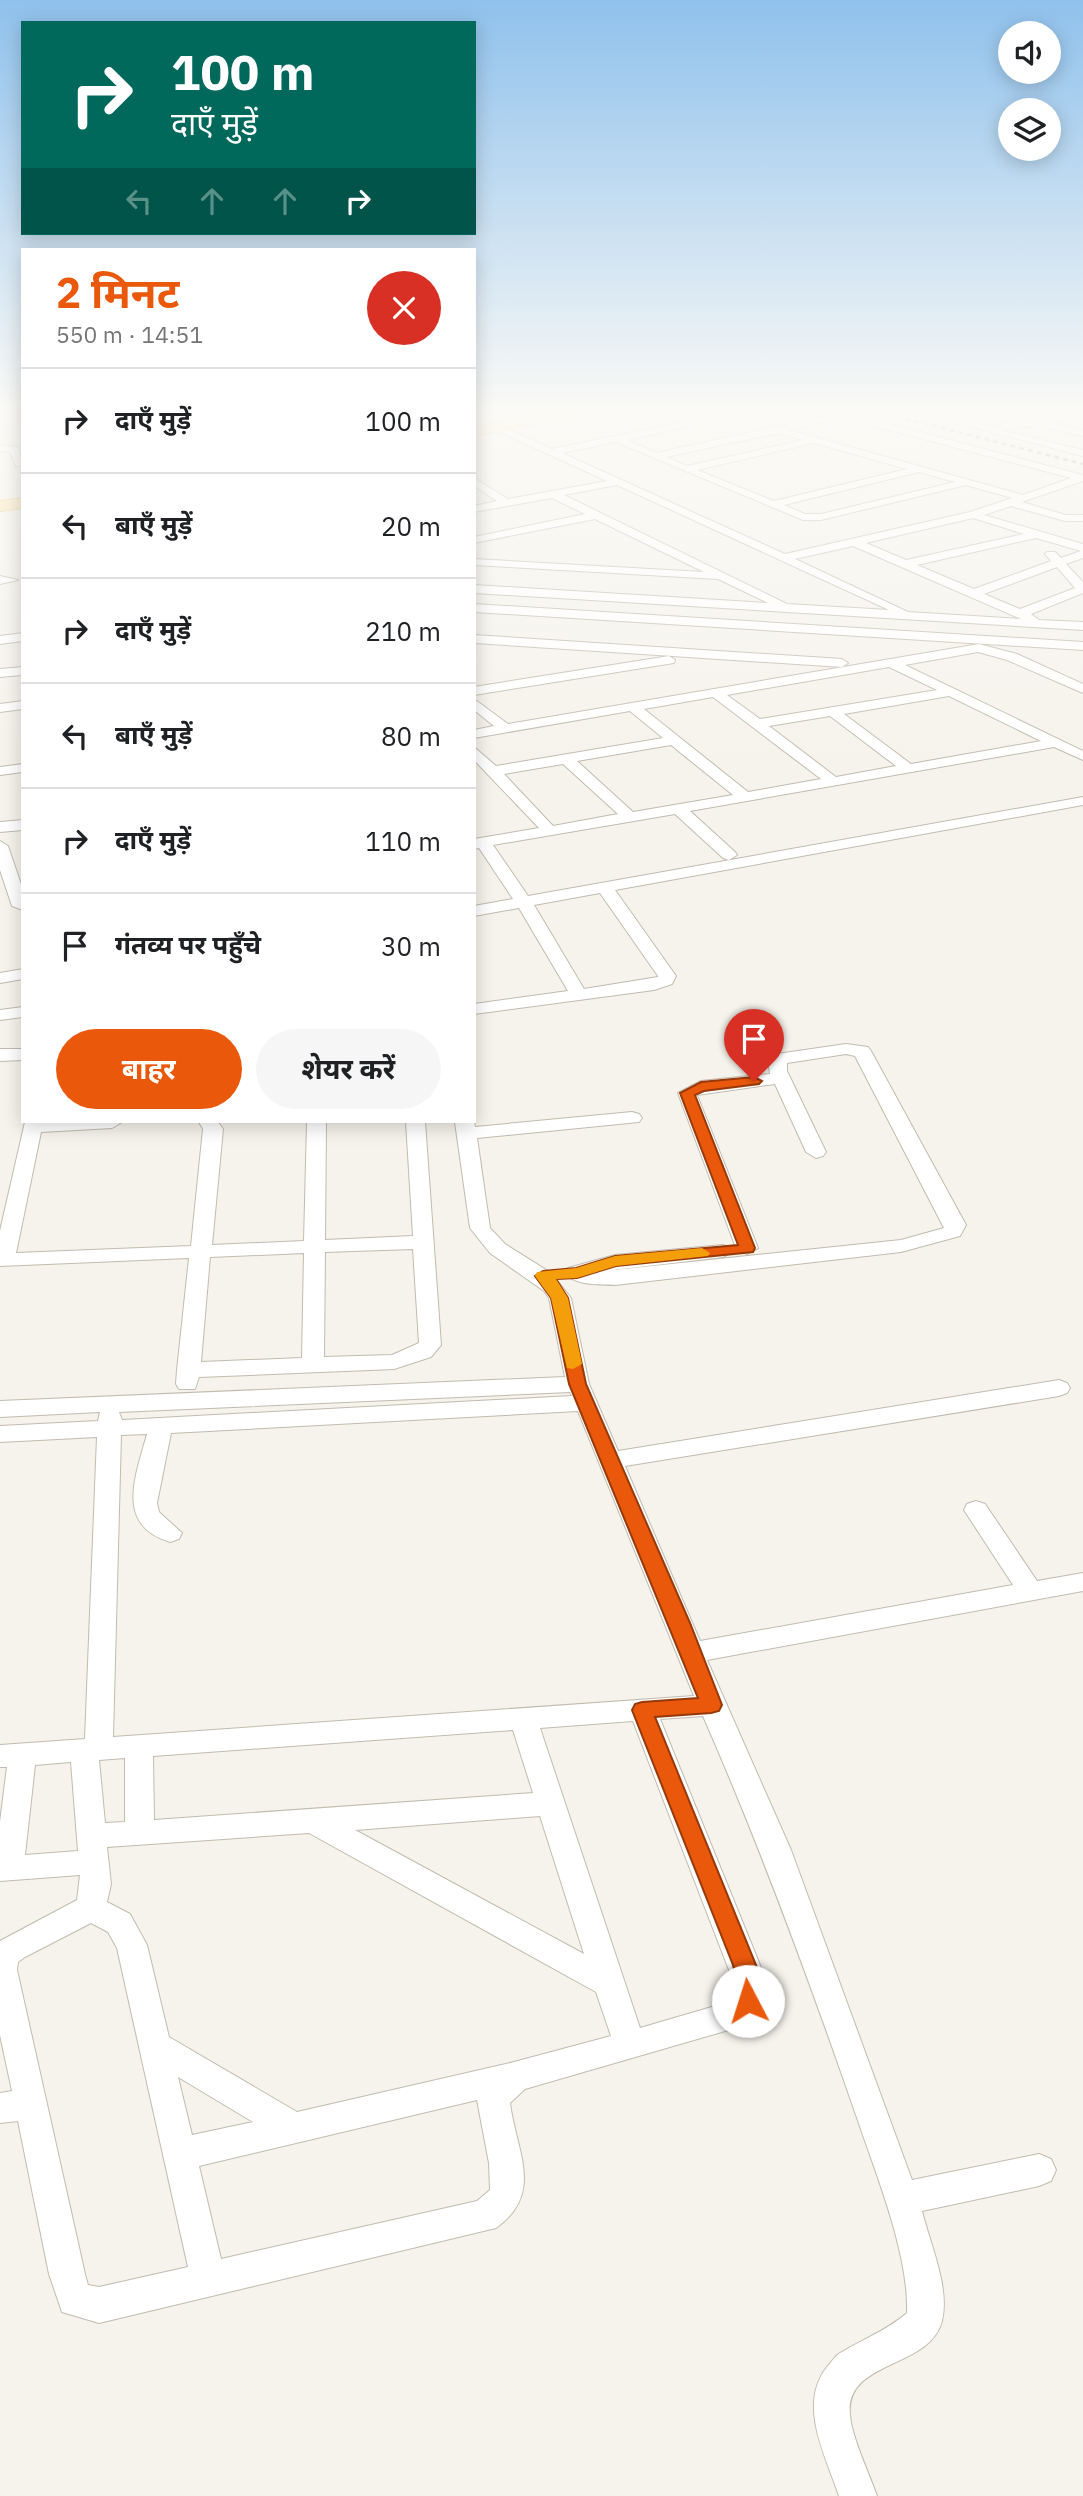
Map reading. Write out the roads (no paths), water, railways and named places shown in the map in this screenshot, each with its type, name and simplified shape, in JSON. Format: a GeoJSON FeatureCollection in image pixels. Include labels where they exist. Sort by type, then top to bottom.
{"type":"FeatureCollection","features":[{"type":"Feature","properties":{"kind":"street"},"geometry":{"type":"LineString","coordinates":[[476,540],[530,528]]}},
{"type":"Feature","properties":{"kind":"street"},"geometry":{"type":"LineString","coordinates":[[624,528],[789,609]]}},
{"type":"Feature","properties":{"kind":"street"},"geometry":{"type":"LineString","coordinates":[[720,528],[960,639],[1021,661],[1083,689]]}},
{"type":"Feature","properties":{"kind":"street"},"geometry":{"type":"LineString","coordinates":[[895,528],[901,531]]}},
{"type":"Feature","properties":{"kind":"street"},"geometry":{"type":"LineString","coordinates":[[784,558],[913,528]]}},
{"type":"Feature","properties":{"kind":"street"},"geometry":{"type":"LineString","coordinates":[[1015,528],[1083,548]]}},
{"type":"Feature","properties":{"kind":"street"},"geometry":{"type":"LineString","coordinates":[[1021,613],[1083,589],[1033,534]]}},
{"type":"Feature","properties":{"kind":"street"},"geometry":{"type":"LineString","coordinates":[[905,564],[1033,534]]}},
{"type":"Feature","properties":{"kind":"street"},"geometry":{"type":"LineString","coordinates":[[854,542],[1045,624]]}},
{"type":"Feature","properties":{"kind":"street"},"geometry":{"type":"LineString","coordinates":[[975,593],[1083,554]]}},
{"type":"Feature","properties":{"kind":"street"},"geometry":{"type":"LineString","coordinates":[[476,562],[724,576]]}},
{"type":"Feature","properties":{"kind":"street"},"geometry":{"type":"LineString","coordinates":[[476,589],[1083,626]]}},
{"type":"Feature","properties":{"kind":"street"},"geometry":{"type":"LineString","coordinates":[[476,608],[1083,646]]}},
{"type":"Feature","properties":{"kind":"street"},"geometry":{"type":"LineString","coordinates":[[0,640],[21,637]]}},
{"type":"Feature","properties":{"kind":"street"},"geometry":{"type":"LineString","coordinates":[[476,639],[876,665]]}},
{"type":"Feature","properties":{"kind":"street"},"geometry":{"type":"LineString","coordinates":[[476,734],[983,649],[1005,664],[1083,700]]}},
{"type":"Feature","properties":{"kind":"street"},"geometry":{"type":"LineString","coordinates":[[476,691],[707,654]]}},
{"type":"Feature","properties":{"kind":"street"},"geometry":{"type":"LineString","coordinates":[[891,663],[1083,756]]}},
{"type":"Feature","properties":{"kind":"street"},"geometry":{"type":"LineString","coordinates":[[0,673],[21,671]]}},
{"type":"Feature","properties":{"kind":"street"},"geometry":{"type":"LineString","coordinates":[[757,724],[951,692]]}},
{"type":"Feature","properties":{"kind":"street"},"geometry":{"type":"LineString","coordinates":[[716,693],[832,781]]}},
{"type":"Feature","properties":{"kind":"street"},"geometry":{"type":"LineString","coordinates":[[0,708],[21,705]]}},
{"type":"Feature","properties":{"kind":"street"},"geometry":{"type":"LineString","coordinates":[[476,705],[506,729]]}},
{"type":"Feature","properties":{"kind":"street"},"geometry":{"type":"LineString","coordinates":[[633,707],[744,796]]}},
{"type":"Feature","properties":{"kind":"street"},"geometry":{"type":"LineString","coordinates":[[832,712],[907,768]]}},
{"type":"Feature","properties":{"kind":"street"},"geometry":{"type":"LineString","coordinates":[[494,771],[675,740]]}},
{"type":"Feature","properties":{"kind":"street"},"geometry":{"type":"LineString","coordinates":[[579,995],[526,905],[479,844],[1055,743]]}},
{"type":"Feature","properties":{"kind":"street"},"geometry":{"type":"LineString","coordinates":[[476,753],[549,830]]}},
{"type":"Feature","properties":{"kind":"street"},"geometry":{"type":"LineString","coordinates":[[566,759],[629,816]]}},
{"type":"Feature","properties":{"kind":"street"},"geometry":{"type":"LineString","coordinates":[[0,771],[21,768]]}},
{"type":"Feature","properties":{"kind":"street"},"geometry":{"type":"LineString","coordinates":[[476,918],[729,855],[1083,791]]}},
{"type":"Feature","properties":{"kind":"street"},"geometry":{"type":"LineString","coordinates":[[476,911],[526,905],[605,888],[1083,801]]}},
{"type":"Feature","properties":{"kind":"street"},"geometry":{"type":"LineString","coordinates":[[678,808],[729,855]]}},
{"type":"Feature","properties":{"kind":"street"},"geometry":{"type":"LineString","coordinates":[[0,828],[21,825]]}},
{"type":"Feature","properties":{"kind":"street"},"geometry":{"type":"LineString","coordinates":[[0,846],[21,906],[0,909]]}},
{"type":"Feature","properties":{"kind":"street"},"geometry":{"type":"LineString","coordinates":[[476,1009],[654,985],[666,980],[667,975],[605,888]]}},
{"type":"Feature","properties":{"kind":"street"},"geometry":{"type":"LineString","coordinates":[[476,901],[526,905],[590,905]]}},
{"type":"Feature","properties":{"kind":"street"},"geometry":{"type":"LineString","coordinates":[[0,978],[21,974]]}},
{"type":"Feature","properties":{"kind":"street"},"geometry":{"type":"LineString","coordinates":[[0,990],[21,986]]}},
{"type":"Feature","properties":{"kind":"street"},"geometry":{"type":"LineString","coordinates":[[0,1015],[21,1012]]}},
{"type":"Feature","properties":{"kind":"street"},"geometry":{"type":"LineString","coordinates":[[577,1273],[589,1277],[615,1278],[901,1246],[928,1241],[932,1237],[953,1232],[956,1225],[862,1051],[846,1049],[782,1056],[775,1063],[816,1152]]}},
{"type":"Feature","properties":{"kind":"street"},"geometry":{"type":"LineString","coordinates":[[0,1055],[21,1054]]}},
{"type":"Feature","properties":{"kind":"street"},"geometry":{"type":"LineString","coordinates":[[747,1248],[687,1093],[701,1087],[781,1078]]}},
{"type":"Feature","properties":{"kind":"street"},"geometry":{"type":"LineString","coordinates":[[632,1118],[466,1128],[480,1228],[487,1242],[543,1276],[555,1287],[560,1298],[582,1394],[692,1653],[711,1705],[776,1850],[902,2199],[925,2293],[924,2321],[901,2342],[851,2366],[834,2388],[831,2415],[858,2496]]}},
{"type":"Feature","properties":{"kind":"street"},"geometry":{"type":"LineString","coordinates":[[72,1123],[33,1124],[2,1260],[423,1242]]}},
{"type":"Feature","properties":{"kind":"street"},"geometry":{"type":"LineString","coordinates":[[185,1400],[212,1129],[209,1123]]}},
{"type":"Feature","properties":{"kind":"street"},"geometry":{"type":"LineString","coordinates":[[313,1365],[316,1123]]}},
{"type":"Feature","properties":{"kind":"street"},"geometry":{"type":"LineString","coordinates":[[188,1370],[394,1362],[423,1352],[430,1345],[416,1123]]}},
{"type":"Feature","properties":{"kind":"street"},"geometry":{"type":"LineString","coordinates":[[543,1276],[577,1273],[615,1261],[924,1231],[932,1237]]}},
{"type":"Feature","properties":{"kind":"street"},"geometry":{"type":"LineString","coordinates":[[610,1460],[1059,1388]]}},
{"type":"Feature","properties":{"kind":"street"},"geometry":{"type":"LineString","coordinates":[[0,1409],[185,1400],[582,1394]]}},
{"type":"Feature","properties":{"kind":"street"},"geometry":{"type":"LineString","coordinates":[[0,1434],[160,1428],[582,1394]]}},
{"type":"Feature","properties":{"kind":"street"},"geometry":{"type":"LineString","coordinates":[[111,1403],[92,1749],[96,1884],[90,1908],[72,1921],[23,1941],[4,1955],[2,1970],[15,2106],[75,2299],[99,2305],[113,2303],[484,2216],[504,2200],[509,2184],[494,2116],[493,2096],[515,2077]]}},
{"type":"Feature","properties":{"kind":"street"},"geometry":{"type":"LineString","coordinates":[[160,1428],[146,1494],[146,1510],[153,1522],[170,1533]]}},
{"type":"Feature","properties":{"kind":"street"},"geometry":{"type":"LineString","coordinates":[[976,1510],[1030,1591]]}},
{"type":"Feature","properties":{"kind":"street"},"geometry":{"type":"LineString","coordinates":[[692,1653],[1083,1582]]}},
{"type":"Feature","properties":{"kind":"street"},"geometry":{"type":"LineString","coordinates":[[550,1804],[140,1832],[93,1849],[4,1869],[11,1756],[711,1705]]}},
{"type":"Feature","properties":{"kind":"street"},"geometry":{"type":"LineString","coordinates":[[181,2154],[515,2077],[732,2015],[748,2001],[750,1983],[642,1710]]}},
{"type":"Feature","properties":{"kind":"street"},"geometry":{"type":"LineString","coordinates":[[523,1719],[629,2044]]}},
{"type":"Feature","properties":{"kind":"street"},"geometry":{"type":"LineString","coordinates":[[139,1746],[140,1832]]}},
{"type":"Feature","properties":{"kind":"street"},"geometry":{"type":"LineString","coordinates":[[313,1821],[609,1983]]}},
{"type":"Feature","properties":{"kind":"street"},"geometry":{"type":"LineString","coordinates":[[90,1908],[120,1923],[127,1934],[156,2046],[209,2281]]}},
{"type":"Feature","properties":{"kind":"street"},"geometry":{"type":"LineString","coordinates":[[156,2046],[294,2128]]}},
{"type":"Feature","properties":{"kind":"street"},"geometry":{"type":"LineString","coordinates":[[902,2199],[1039,2170]]}}]}
